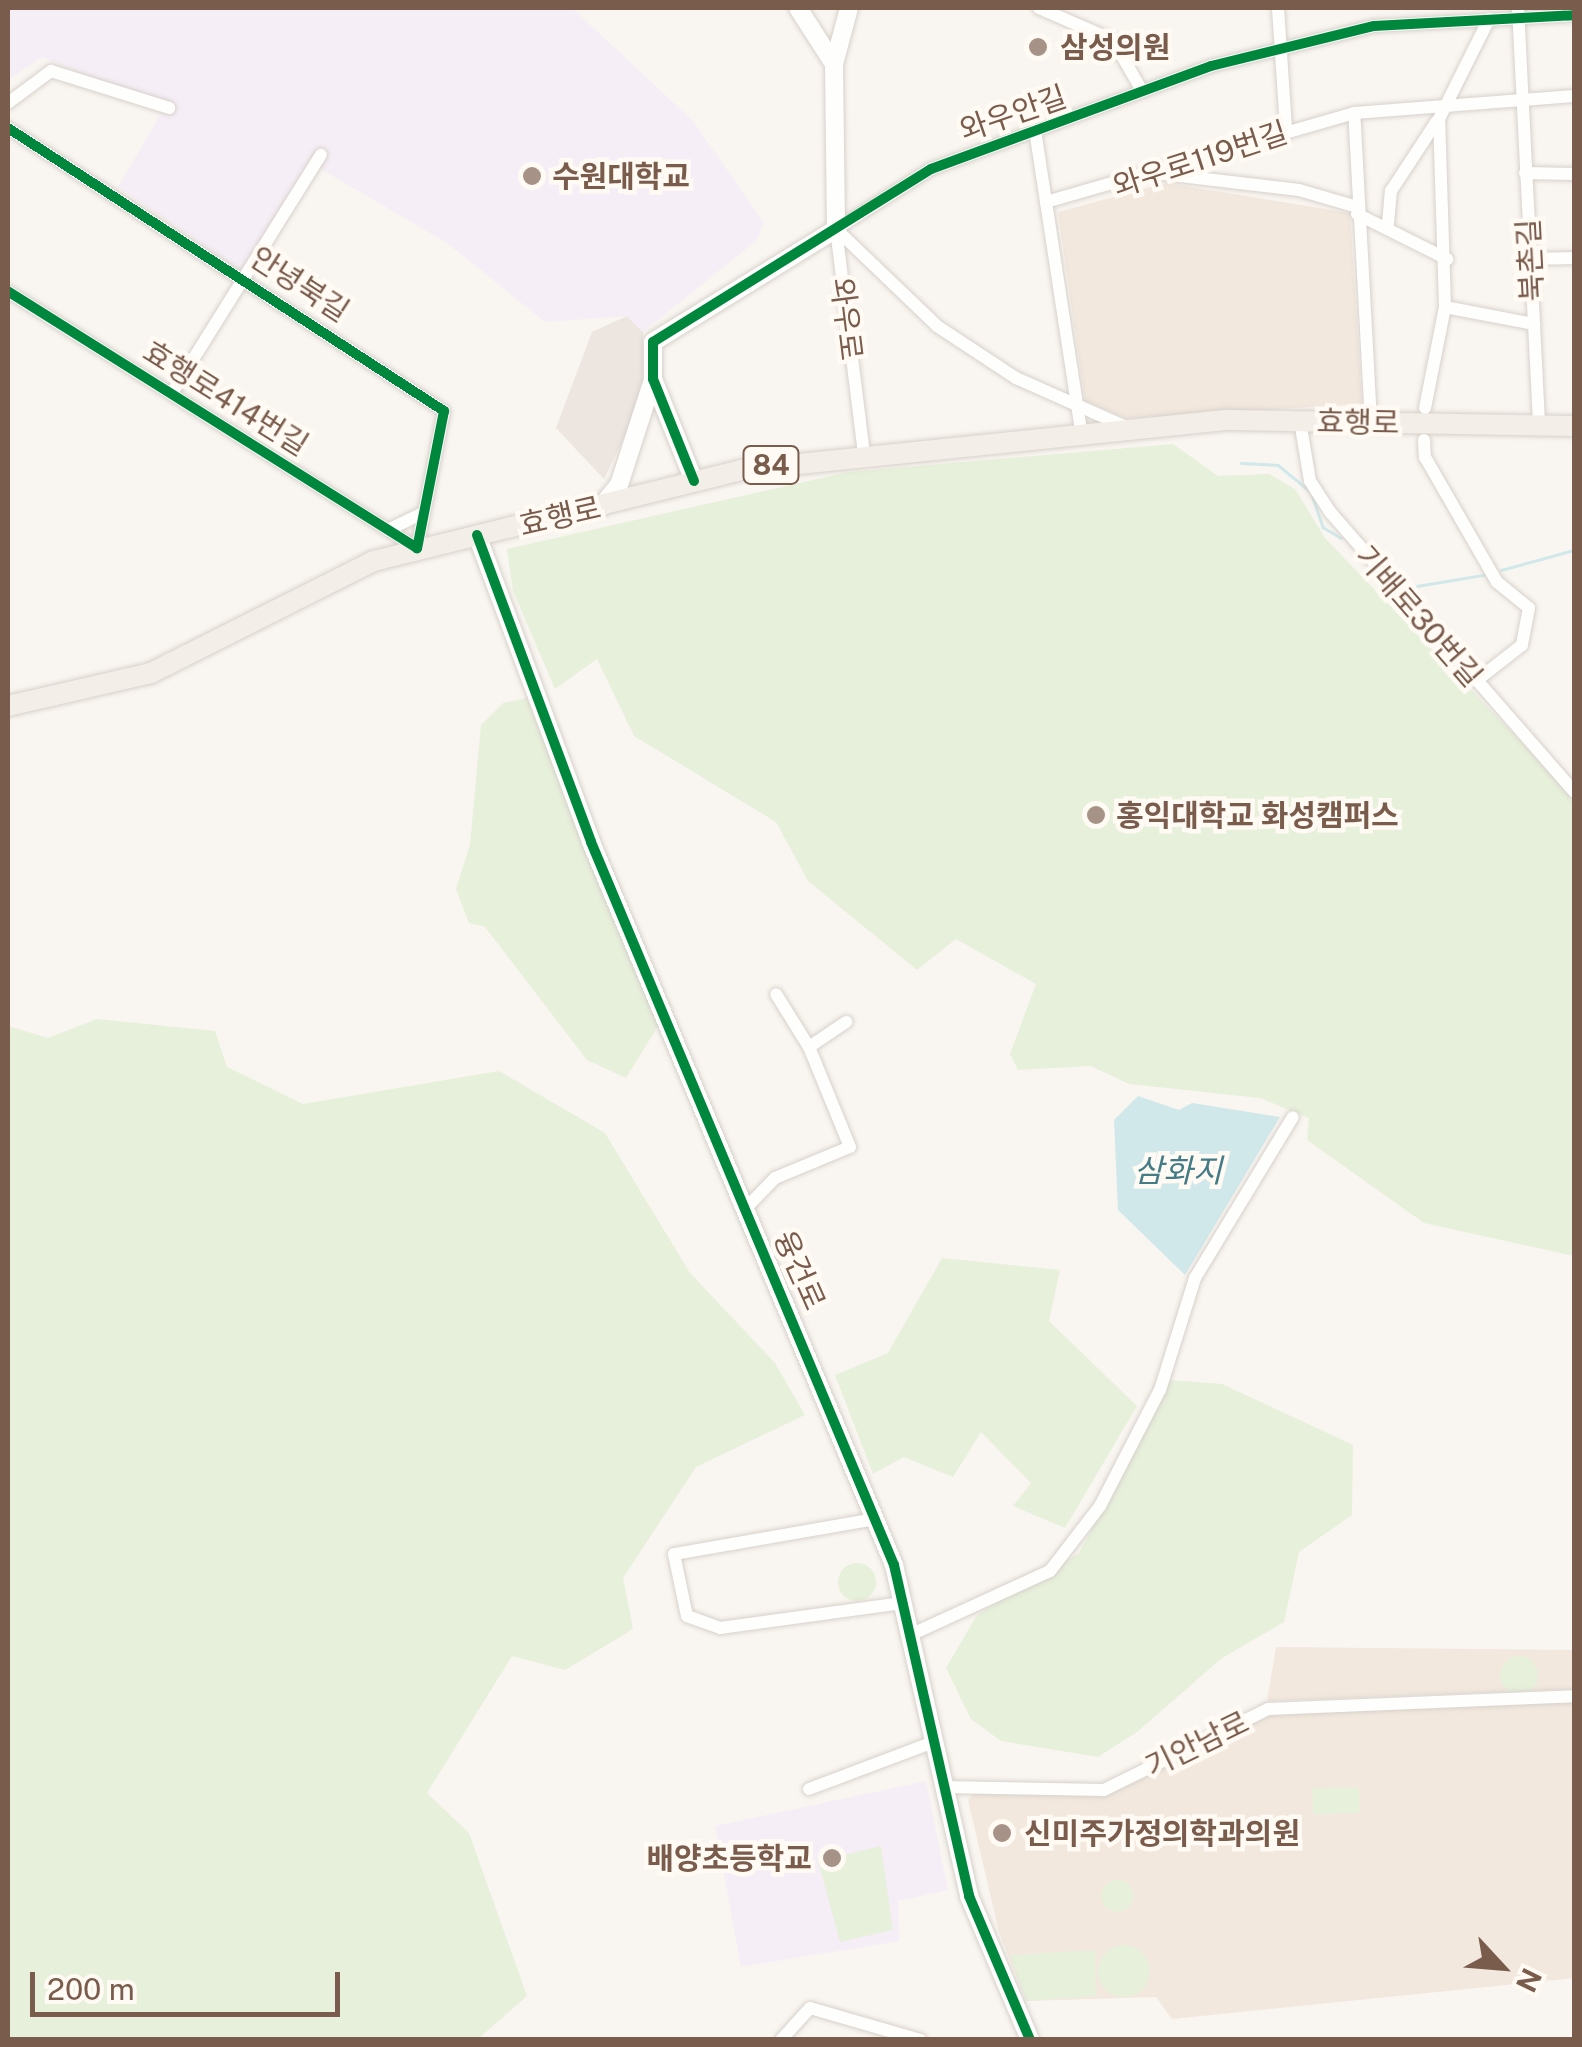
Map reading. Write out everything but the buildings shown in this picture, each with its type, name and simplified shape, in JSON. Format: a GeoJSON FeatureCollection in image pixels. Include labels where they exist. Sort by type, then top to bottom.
{"type":"FeatureCollection","features":[{"type":"Feature","properties":{"kind":"main road","name":"효행로"},"geometry":{"type":"LineString","coordinates":[[8,706],[151,673],[417,548],[600,507],[694,481],[864,453],[1081,429],[1300,421],[1574,426]]}},
{"type":"Feature","properties":{"kind":"street"},"geometry":{"type":"LineString","coordinates":[[798,8],[834,64]]}},
{"type":"Feature","properties":{"kind":"street","name":"와우로"},"geometry":{"type":"LineString","coordinates":[[850,8],[834,64],[836,229],[864,453]]}},
{"type":"Feature","properties":{"kind":"street"},"geometry":{"type":"LineString","coordinates":[[1039,8],[1113,40],[1141,89]]}},
{"type":"Feature","properties":{"kind":"street"},"geometry":{"type":"LineString","coordinates":[[1278,8],[1286,130]]}},
{"type":"Feature","properties":{"kind":"street","name":"와우안길"},"geometry":{"type":"LineString","coordinates":[[653,380],[653,342],[931,169],[1141,89],[1374,26],[1490,19],[1519,12],[1574,15]]}},
{"type":"Feature","properties":{"kind":"street","name":"북촌길"},"geometry":{"type":"LineString","coordinates":[[1519,12],[1520,95],[1539,425]]}},
{"type":"Feature","properties":{"kind":"street"},"geometry":{"type":"LineString","coordinates":[[1388,224],[1391,192],[1449,100],[1490,19]]}},
{"type":"Feature","properties":{"kind":"street"},"geometry":{"type":"LineString","coordinates":[[8,103],[51,71],[168,108]]}},
{"type":"Feature","properties":{"kind":"street","name":"와우로119번길"},"geometry":{"type":"LineString","coordinates":[[1046,202],[1160,174],[1286,130],[1354,113],[1449,100],[1574,96]]}},
{"type":"Feature","properties":{"kind":"street"},"geometry":{"type":"LineString","coordinates":[[1354,113],[1371,422]]}},
{"type":"Feature","properties":{"kind":"street"},"geometry":{"type":"LineString","coordinates":[[1425,408],[1446,307],[1438,119]]}},
{"type":"Feature","properties":{"kind":"street","name":"안녕북길"},"geometry":{"type":"LineString","coordinates":[[8,128],[247,279],[444,411],[417,548]]}},
{"type":"Feature","properties":{"kind":"street"},"geometry":{"type":"LineString","coordinates":[[1035,130],[1081,429]]}},
{"type":"Feature","properties":{"kind":"street"},"geometry":{"type":"LineString","coordinates":[[172,394],[321,155]]}},
{"type":"Feature","properties":{"kind":"street"},"geometry":{"type":"LineString","coordinates":[[1525,173],[1574,174]]}},
{"type":"Feature","properties":{"kind":"street"},"geometry":{"type":"LineString","coordinates":[[1160,174],[1299,190],[1388,224],[1446,258]]}},
{"type":"Feature","properties":{"kind":"street"},"geometry":{"type":"LineString","coordinates":[[836,229],[937,326],[1078,406],[1126,427]]}},
{"type":"Feature","properties":{"kind":"street"},"geometry":{"type":"LineString","coordinates":[[1530,258],[1574,258]]}},
{"type":"Feature","properties":{"kind":"street","name":"효행로414번길"},"geometry":{"type":"LineString","coordinates":[[8,291],[417,548]]}},
{"type":"Feature","properties":{"kind":"street"},"geometry":{"type":"LineString","coordinates":[[1446,307],[1534,324]]}},
{"type":"Feature","properties":{"kind":"street"},"geometry":{"type":"LineString","coordinates":[[653,380],[694,481]]}},
{"type":"Feature","properties":{"kind":"street"},"geometry":{"type":"LineString","coordinates":[[600,507],[619,485],[653,380]]}},
{"type":"Feature","properties":{"kind":"street","name":"기배로30번길"},"geometry":{"type":"LineString","coordinates":[[1300,421],[1310,480],[1331,513],[1574,792]]}},
{"type":"Feature","properties":{"kind":"street"},"geometry":{"type":"LineString","coordinates":[[1424,440],[1497,582],[1528,608],[1522,645],[1476,681]]}},
{"type":"Feature","properties":{"kind":"street"},"geometry":{"type":"LineString","coordinates":[[388,530],[423,513]]}},
{"type":"Feature","properties":{"kind":"street"},"geometry":{"type":"LineString","coordinates":[[490,572],[508,528]]}},
{"type":"Feature","properties":{"kind":"street","name":"융건로"},"geometry":{"type":"LineString","coordinates":[[476,535],[590,842],[875,1519],[902,1604],[931,1744],[969,1896],[1030,2040]]}},
{"type":"Feature","properties":{"kind":"street"},"geometry":{"type":"LineString","coordinates":[[746,1209],[774,1178],[850,1147],[809,1046],[776,994]]}},
{"type":"Feature","properties":{"kind":"street"},"geometry":{"type":"LineString","coordinates":[[809,1046],[846,1022]]}},
{"type":"Feature","properties":{"kind":"street"},"geometry":{"type":"LineString","coordinates":[[908,1636],[1050,1571],[1100,1506],[1160,1390],[1196,1278],[1293,1117]]}},
{"type":"Feature","properties":{"kind":"street"},"geometry":{"type":"LineString","coordinates":[[875,1519],[674,1554],[688,1616],[720,1628],[902,1604]]}},
{"type":"Feature","properties":{"kind":"street","name":"기안남로"},"geometry":{"type":"LineString","coordinates":[[942,1787],[1104,1790],[1268,1709],[1574,1696]]}},
{"type":"Feature","properties":{"kind":"street"},"geometry":{"type":"LineString","coordinates":[[809,1789],[931,1744]]}},
{"type":"Feature","properties":{"kind":"street"},"geometry":{"type":"LineString","coordinates":[[781,2040],[810,2008],[920,2040]]}},
{"type":"Feature","properties":{"kind":"shaded area","name":"수원대학교"},"geometry":{"type":"Polygon","coordinates":[[[8,8],[572,8],[693,121],[764,223],[756,241],[643,332],[627,316],[545,322],[447,243],[314,165],[242,271],[118,187],[162,112],[148,100],[42,57],[8,80],[8,8]]]}},
{"type":"Feature","properties":{"kind":"shaded area"},"geometry":{"type":"Polygon","coordinates":[[[1166,183],[1350,213],[1362,404],[1126,418],[1085,401],[1058,212],[1166,183]]]}},
{"type":"Feature","properties":{"kind":"shaded area"},"geometry":{"type":"Polygon","coordinates":[[[627,316],[643,332],[643,398],[604,479],[556,428],[592,332],[627,316]]]}},
{"type":"Feature","properties":{"kind":"shaded area"},"geometry":{"type":"Polygon","coordinates":[[[1276,1647],[1574,1650],[1574,1689],[1267,1701],[1276,1647]]]}},
{"type":"Feature","properties":{"kind":"shaded area"},"geometry":{"type":"Polygon","coordinates":[[[1574,1703],[1574,1978],[1172,2019],[1156,1997],[1026,2001],[999,1932],[968,1800],[974,1793],[1109,1795],[1273,1714],[1574,1703]]]}},
{"type":"Feature","properties":{"kind":"shaded area","name":"배양초등학교"},"geometry":{"type":"Polygon","coordinates":[[[926,1781],[948,1890],[898,1901],[899,1941],[741,1967],[715,1826],[926,1781]]]}},
{"type":"Feature","properties":{"kind":"green space"},"geometry":{"type":"Polygon","coordinates":[[[1173,444],[1218,476],[1269,474],[1295,489],[1325,538],[1574,797],[1574,1256],[1424,1223],[1307,1140],[1309,1118],[1260,1098],[1129,1084],[1091,1066],[1018,1070],[1010,1054],[1036,984],[956,939],[917,970],[808,881],[776,822],[634,736],[597,659],[555,689],[513,591],[507,549],[848,472],[1173,444]]]}},
{"type":"Feature","properties":{"kind":"green space"},"geometry":{"type":"Polygon","coordinates":[[[527,698],[658,1026],[626,1078],[587,1060],[485,927],[469,923],[456,889],[470,845],[481,725],[503,703],[527,698]]]}},
{"type":"Feature","properties":{"kind":"green space"},"geometry":{"type":"Polygon","coordinates":[[[97,1019],[215,1031],[227,1067],[303,1104],[499,1071],[605,1133],[690,1273],[775,1363],[805,1415],[696,1467],[623,1578],[633,1629],[565,1670],[512,1656],[427,1793],[469,1833],[527,1996],[478,2039],[8,2039],[8,1026],[48,1038],[97,1019]]]}},
{"type":"Feature","properties":{"kind":"green space"},"geometry":{"type":"Polygon","coordinates":[[[942,1258],[1060,1270],[1049,1321],[1137,1406],[1065,1528],[1013,1506],[1031,1483],[981,1432],[953,1477],[904,1457],[873,1474],[835,1375],[888,1353],[942,1258]]]}},
{"type":"Feature","properties":{"kind":"green space"},"geometry":{"type":"Polygon","coordinates":[[[1170,1380],[1222,1384],[1353,1445],[1352,1515],[1299,1552],[1284,1622],[1222,1658],[1137,1732],[1098,1757],[1001,1741],[971,1719],[946,1668],[977,1615],[1079,1553],[1170,1380]]]}},
{"type":"Feature","properties":{"kind":"green space"},"geometry":{"type":"Polygon","coordinates":[[[857,1563],[870,1569],[876,1582],[870,1595],[857,1601],[844,1595],[838,1582],[844,1569],[857,1563]]]}},
{"type":"Feature","properties":{"kind":"green space"},"geometry":{"type":"Polygon","coordinates":[[[1519,1656],[1532,1662],[1538,1675],[1532,1688],[1519,1694],[1506,1688],[1500,1675],[1506,1662],[1519,1656]]]}},
{"type":"Feature","properties":{"kind":"green space"},"geometry":{"type":"Polygon","coordinates":[[[1359,1787],[1360,1813],[1313,1815],[1312,1789],[1359,1787]]]}},
{"type":"Feature","properties":{"kind":"green space"},"geometry":{"type":"Polygon","coordinates":[[[881,1846],[893,1930],[840,1942],[818,1861],[881,1846]]]}},
{"type":"Feature","properties":{"kind":"green space"},"geometry":{"type":"Polygon","coordinates":[[[1117,1880],[1129,1884],[1133,1896],[1129,1908],[1117,1912],[1105,1908],[1101,1896],[1105,1884],[1117,1880]]]}},
{"type":"Feature","properties":{"kind":"green space"},"geometry":{"type":"Polygon","coordinates":[[[1124,1945],[1142,1953],[1150,1971],[1142,1989],[1124,1997],[1106,1989],[1098,1971],[1106,1953],[1124,1945]]]}},
{"type":"Feature","properties":{"kind":"green space"},"geometry":{"type":"Polygon","coordinates":[[[1095,1950],[1096,1996],[1026,2001],[1010,1955],[1095,1950]]]}},
{"type":"Feature","properties":{"kind":"water","name":"삼화지"},"geometry":{"type":"Polygon","coordinates":[[[1138,1096],[1179,1110],[1192,1103],[1280,1117],[1185,1275],[1118,1210],[1114,1120],[1138,1096]]]}},
{"type":"Feature","properties":{"kind":"waterway"},"geometry":{"type":"LineString","coordinates":[[1241,463],[1278,465],[1311,492],[1323,527],[1341,538]]}},
{"type":"Feature","properties":{"kind":"waterway"},"geometry":{"type":"LineString","coordinates":[[1501,570],[1574,550]]}},
{"type":"Feature","properties":{"kind":"waterway"},"geometry":{"type":"LineString","coordinates":[[1417,586],[1483,575]]}},
{"type":"Feature","properties":{"kind":"cycle path"},"geometry":{"type":"LineString","coordinates":[[694,481],[653,379],[653,342],[931,169],[1211,66],[1374,26],[1574,15]]}},
{"type":"Feature","properties":{"kind":"cycle path"},"geometry":{"type":"LineString","coordinates":[[8,128],[444,411],[417,548],[8,291]]}},
{"type":"Feature","properties":{"kind":"cycle path"},"geometry":{"type":"LineString","coordinates":[[477,535],[591,842],[894,1565],[969,1896],[1030,2040]]}},
{"type":"Feature","properties":{"kind":"place","name":"삼성의원"},"geometry":{"type":"Point","coordinates":[1038,47]}},
{"type":"Feature","properties":{"kind":"place","name":"수원대학교"},"geometry":{"type":"Point","coordinates":[532,176]}},
{"type":"Feature","properties":{"kind":"place","name":"홍익대학교 화성캠퍼스"},"geometry":{"type":"Point","coordinates":[1096,815]}},
{"type":"Feature","properties":{"kind":"place","name":"신미주가정의학과의원"},"geometry":{"type":"Point","coordinates":[1002,1833]}},
{"type":"Feature","properties":{"kind":"place","name":"배양초등학교"},"geometry":{"type":"Point","coordinates":[832,1858]}}]}
